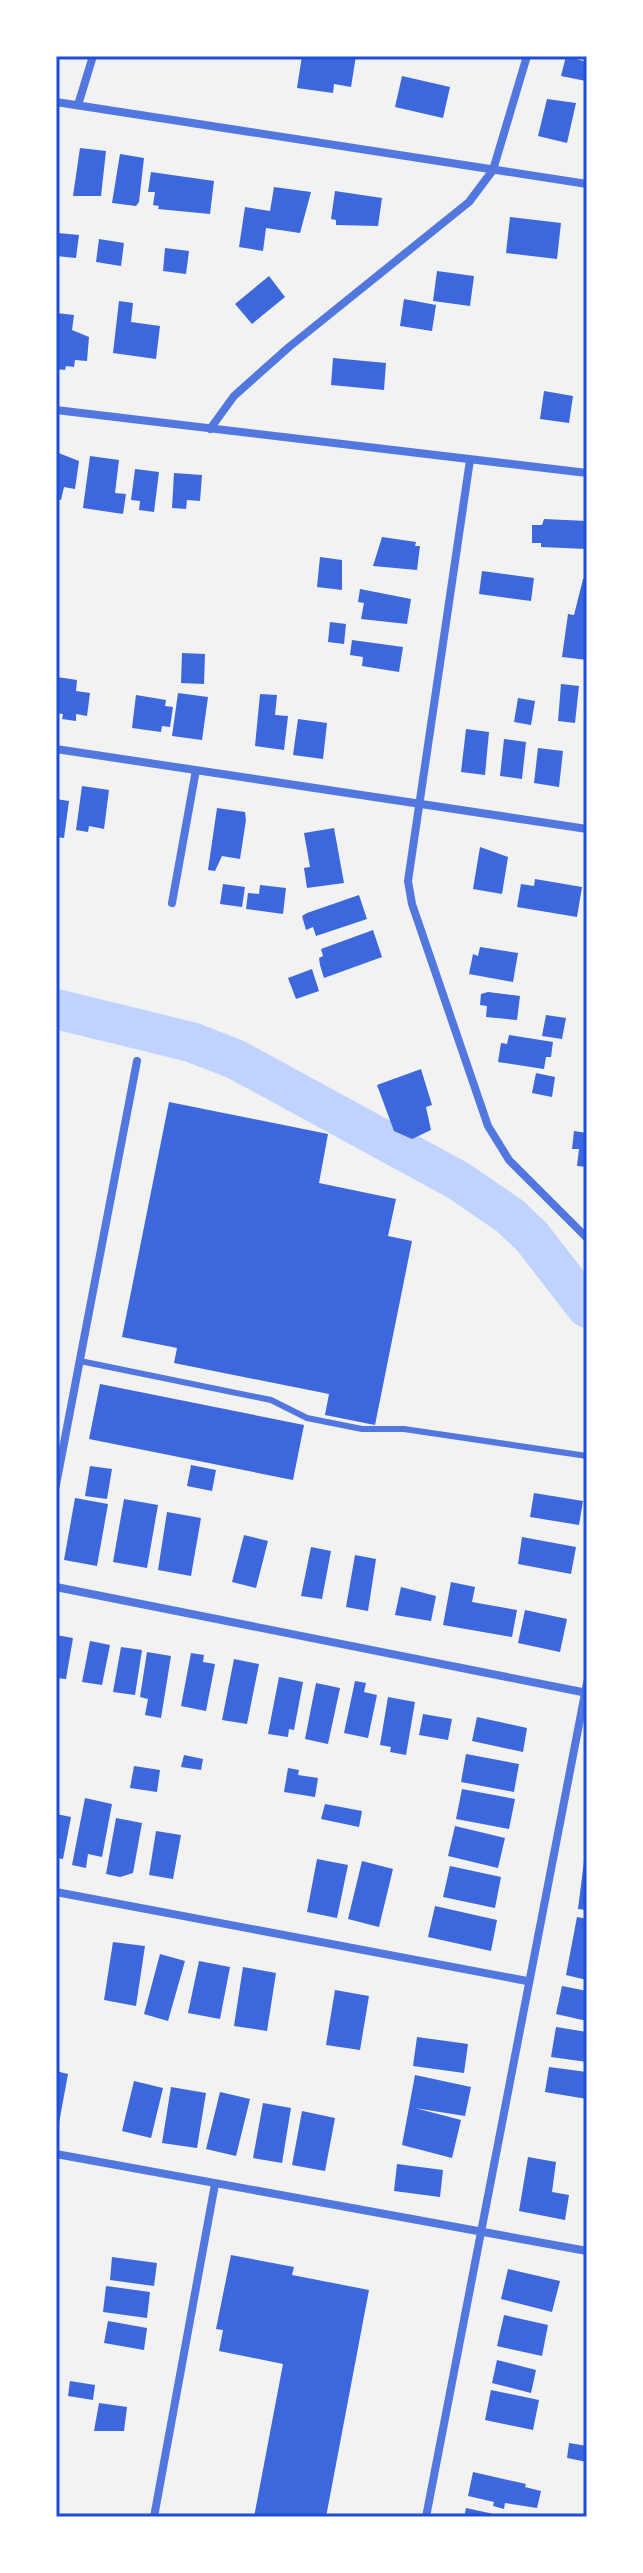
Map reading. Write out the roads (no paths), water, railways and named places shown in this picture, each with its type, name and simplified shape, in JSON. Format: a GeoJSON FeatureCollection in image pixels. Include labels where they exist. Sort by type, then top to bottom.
{"type":"FeatureCollection","features":[{"type":"Feature","properties":{"kind":"street"},"geometry":{"type":"LineString","coordinates":[[78,105],[93,56]]}},
{"type":"Feature","properties":{"kind":"street"},"geometry":{"type":"LineString","coordinates":[[210,429],[234,396],[289,347],[469,202],[493,170],[527,56]]}},
{"type":"Feature","properties":{"kind":"street"},"geometry":{"type":"LineString","coordinates":[[56,102],[587,184]]}},
{"type":"Feature","properties":{"kind":"street"},"geometry":{"type":"LineString","coordinates":[[56,410],[587,473]]}},
{"type":"Feature","properties":{"kind":"street"},"geometry":{"type":"LineString","coordinates":[[470,460],[409,859],[412,904],[488,1126],[509,1160],[587,1238]]}},
{"type":"Feature","properties":{"kind":"street"},"geometry":{"type":"LineString","coordinates":[[56,749],[587,829]]}},
{"type":"Feature","properties":{"kind":"street"},"geometry":{"type":"LineString","coordinates":[[172,903],[196,770]]}},
{"type":"Feature","properties":{"kind":"street"},"geometry":{"type":"LineString","coordinates":[[56,1485],[137,1061]]}},
{"type":"Feature","properties":{"kind":"street"},"geometry":{"type":"LineString","coordinates":[[56,1587],[586,1689],[527,1981],[426,2517]]}},
{"type":"Feature","properties":{"kind":"street"},"geometry":{"type":"LineString","coordinates":[[56,1892],[527,1981]]}},
{"type":"Feature","properties":{"kind":"street"},"geometry":{"type":"LineString","coordinates":[[56,2154],[587,2251]]}},
{"type":"Feature","properties":{"kind":"street"},"geometry":{"type":"LineString","coordinates":[[154,2517],[215,2184]]}},
{"type":"Feature","properties":{"kind":"lane"},"geometry":{"type":"LineString","coordinates":[[80,1361],[271,1400],[307,1418],[362,1429],[404,1429],[587,1456]]}},
{"type":"Feature","properties":{"kind":"waterway"},"geometry":{"type":"LineString","coordinates":[[56,1009],[191,1042],[235,1059],[459,1181],[510,1216],[532,1237],[587,1308]]}}]}
